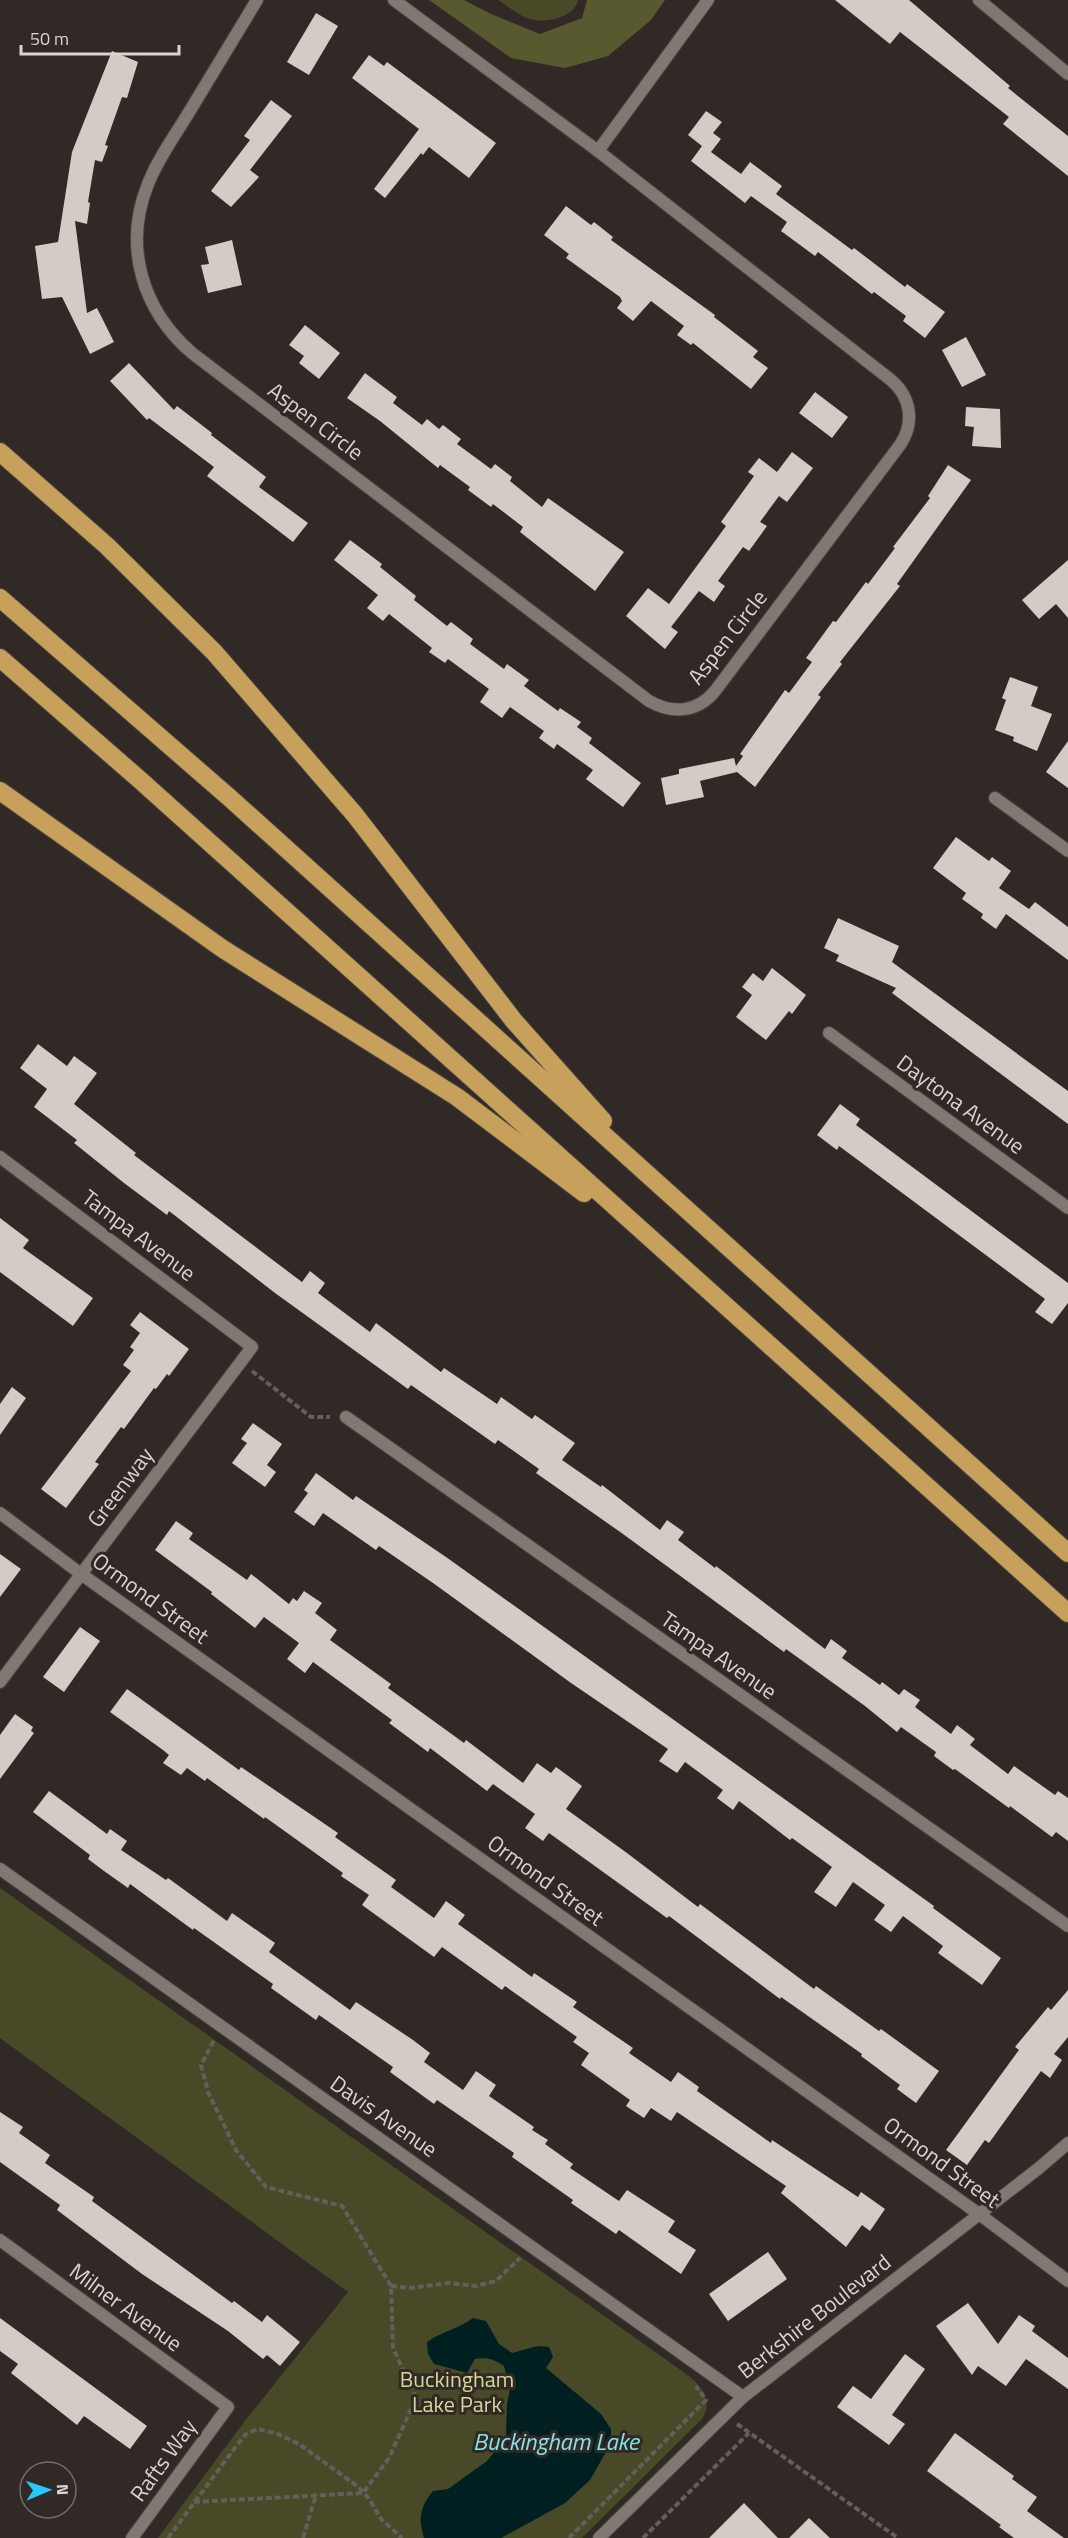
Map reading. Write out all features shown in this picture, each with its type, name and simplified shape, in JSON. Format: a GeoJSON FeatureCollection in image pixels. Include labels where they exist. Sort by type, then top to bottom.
{"type":"FeatureCollection","features":[{"type":"Feature","properties":{"kind":"highway"},"geometry":{"type":"LineString","coordinates":[[0,452],[106,546],[214,652],[355,815],[545,1058],[684,1208]]}},
{"type":"Feature","properties":{"kind":"highway"},"geometry":{"type":"LineString","coordinates":[[0,598],[188,761],[1068,1553]]}},
{"type":"Feature","properties":{"kind":"highway"},"geometry":{"type":"LineString","coordinates":[[0,658],[141,780],[1068,1613]]}},
{"type":"Feature","properties":{"kind":"highway"},"geometry":{"type":"LineString","coordinates":[[0,791],[224,949],[457,1097],[690,1273]]}},
{"type":"Feature","properties":{"kind":"street","name":"Aspen Circle"},"geometry":{"type":"LineString","coordinates":[[257,0],[156,167],[142,198],[136,232],[139,267],[146,291],[157,315],[167,329],[192,353],[639,693],[660,707],[684,710],[701,704],[711,696],[903,440],[909,423],[909,411],[903,394],[891,380],[598,152],[394,0]]}},
{"type":"Feature","properties":{"kind":"street"},"geometry":{"type":"LineString","coordinates":[[598,152],[708,0]]}},
{"type":"Feature","properties":{"kind":"street"},"geometry":{"type":"LineString","coordinates":[[979,0],[1068,74]]}},
{"type":"Feature","properties":{"kind":"street"},"geometry":{"type":"LineString","coordinates":[[995,798],[1068,851]]}},
{"type":"Feature","properties":{"kind":"street","name":"Daytona Avenue"},"geometry":{"type":"LineString","coordinates":[[829,1033],[1068,1208]]}},
{"type":"Feature","properties":{"kind":"street","name":"Tampa Avenue"},"geometry":{"type":"LineString","coordinates":[[0,1157],[252,1347]]}},
{"type":"Feature","properties":{"kind":"street","name":"Greenway"},"geometry":{"type":"LineString","coordinates":[[0,1682],[252,1347]]}},
{"type":"Feature","properties":{"kind":"street","name":"Tampa Avenue"},"geometry":{"type":"LineString","coordinates":[[346,1417],[1068,1926]]}},
{"type":"Feature","properties":{"kind":"street","name":"Ormond Street"},"geometry":{"type":"LineString","coordinates":[[0,1513],[81,1574],[979,2214],[1068,2282]]}},
{"type":"Feature","properties":{"kind":"street","name":"Davis Avenue"},"geometry":{"type":"LineString","coordinates":[[0,1869],[743,2397]]}},
{"type":"Feature","properties":{"kind":"street","name":"Berkshire Boulevard"},"geometry":{"type":"LineString","coordinates":[[599,2538],[723,2414],[743,2397],[1039,2168],[1068,2142]]}},
{"type":"Feature","properties":{"kind":"street","name":"Milner Avenue"},"geometry":{"type":"LineString","coordinates":[[0,2240],[228,2407]]}},
{"type":"Feature","properties":{"kind":"street","name":"Rafts Way"},"geometry":{"type":"LineString","coordinates":[[132,2538],[228,2407]]}},
{"type":"Feature","properties":{"kind":"path"},"geometry":{"type":"LineString","coordinates":[[241,1362],[311,1417],[346,1417]]}},
{"type":"Feature","properties":{"kind":"path"},"geometry":{"type":"LineString","coordinates":[[221,2026],[201,2065],[208,2092],[237,2150],[266,2187],[342,2206],[391,2286],[393,2348],[416,2398],[389,2458],[363,2493]]}},
{"type":"Feature","properties":{"kind":"path"},"geometry":{"type":"LineString","coordinates":[[510,2252],[529,2265]]}},
{"type":"Feature","properties":{"kind":"path"},"geometry":{"type":"LineString","coordinates":[[391,2286],[411,2288],[448,2283],[476,2286],[496,2281],[520,2258]]}},
{"type":"Feature","properties":{"kind":"path"},"geometry":{"type":"LineString","coordinates":[[690,2379],[706,2400],[723,2414],[898,2538]]}},
{"type":"Feature","properties":{"kind":"path"},"geometry":{"type":"LineString","coordinates":[[569,2538],[706,2400]]}},
{"type":"Feature","properties":{"kind":"path"},"geometry":{"type":"LineString","coordinates":[[168,2538],[246,2434],[258,2429],[279,2434],[327,2463],[370,2500],[381,2518],[402,2538]]}},
{"type":"Feature","properties":{"kind":"path"},"geometry":{"type":"LineString","coordinates":[[643,2538],[749,2433]]}},
{"type":"Feature","properties":{"kind":"path"},"geometry":{"type":"LineString","coordinates":[[194,2502],[363,2493]]}},
{"type":"Feature","properties":{"kind":"path"},"geometry":{"type":"LineString","coordinates":[[303,2538],[316,2495]]}},
{"type":"Feature","properties":{"kind":"green space"},"geometry":{"type":"Polygon","coordinates":[[[429,0],[464,0],[540,34],[582,18],[587,0],[665,0],[651,20],[608,56],[565,68],[511,58],[429,0]]]}},
{"type":"Feature","properties":{"kind":"green space"},"geometry":{"type":"Polygon","coordinates":[[[498,0],[578,0],[576,6],[566,15],[544,21],[526,18],[498,0]]]}},
{"type":"Feature","properties":{"kind":"green space","name":"Buckingham Lake Park"},"geometry":{"type":"Polygon","coordinates":[[[0,1888],[689,2376],[705,2396],[707,2407],[702,2419],[582,2538],[158,2538],[241,2426],[348,2292],[0,2038],[0,1888]]]}},
{"type":"Feature","properties":{"kind":"water","name":"Buckingham Lake"},"geometry":{"type":"Polygon","coordinates":[[[473,2318],[486,2321],[499,2344],[512,2353],[538,2346],[549,2347],[553,2357],[546,2368],[601,2414],[611,2429],[611,2443],[590,2480],[565,2503],[501,2538],[424,2538],[421,2513],[433,2491],[448,2489],[487,2461],[506,2435],[510,2388],[504,2366],[490,2359],[475,2359],[467,2373],[434,2364],[428,2354],[427,2342],[473,2318]]]}},
{"type":"Feature","properties":{"kind":"building"},"geometry":{"type":"Polygon","coordinates":[[[835,0],[909,0],[1010,86],[1008,88],[1068,136],[1068,176],[1003,124],[1009,117],[900,32],[890,44],[835,0]]]}},
{"type":"Feature","properties":{"kind":"building"},"geometry":{"type":"Polygon","coordinates":[[[316,13],[338,26],[309,75],[287,62],[316,13]]]}},
{"type":"Feature","properties":{"kind":"building"},"geometry":{"type":"Polygon","coordinates":[[[112,51],[138,62],[127,98],[122,97],[105,145],[108,146],[102,162],[95,160],[87,224],[75,221],[87,313],[97,308],[114,342],[90,354],[62,297],[42,299],[35,246],[58,242],[72,152],[112,51]]]}},
{"type":"Feature","properties":{"kind":"building"},"geometry":{"type":"Polygon","coordinates":[[[369,55],[384,66],[387,62],[496,143],[469,178],[429,147],[423,155],[421,153],[385,198],[374,189],[419,129],[352,78],[369,55]]]}},
{"type":"Feature","properties":{"kind":"building"},"geometry":{"type":"Polygon","coordinates":[[[271,100],[292,116],[250,170],[259,177],[231,207],[211,191],[250,140],[244,136],[271,100]]]}},
{"type":"Feature","properties":{"kind":"building"},"geometry":{"type":"Polygon","coordinates":[[[706,111],[722,122],[713,133],[721,139],[711,152],[741,174],[750,162],[782,186],[776,194],[852,250],[854,248],[905,287],[907,284],[945,312],[925,338],[903,321],[906,316],[874,292],[872,294],[818,252],[815,256],[781,231],[787,222],[751,196],[745,203],[691,161],[702,146],[688,135],[706,111]]]}},
{"type":"Feature","properties":{"kind":"building"},"geometry":{"type":"Polygon","coordinates":[[[566,206],[591,225],[594,222],[613,237],[611,240],[715,315],[714,317],[758,351],[753,357],[768,368],[751,389],[693,343],[691,345],[677,335],[684,326],[651,301],[633,321],[617,308],[622,301],[620,297],[566,258],[569,254],[544,235],[566,206]]]}},
{"type":"Feature","properties":{"kind":"building"},"geometry":{"type":"Polygon","coordinates":[[[232,240],[242,285],[208,293],[201,265],[209,264],[205,247],[232,240]]]}},
{"type":"Feature","properties":{"kind":"building"},"geometry":{"type":"Polygon","coordinates":[[[305,325],[340,353],[319,379],[299,363],[304,356],[289,345],[305,325]]]}},
{"type":"Feature","properties":{"kind":"building"},"geometry":{"type":"Polygon","coordinates":[[[966,337],[986,375],[962,387],[942,350],[966,337]]]}},
{"type":"Feature","properties":{"kind":"building"},"geometry":{"type":"Polygon","coordinates":[[[129,363],[174,410],[177,406],[266,477],[259,487],[308,523],[293,542],[207,476],[214,467],[149,418],[147,420],[110,381],[129,363]]]}},
{"type":"Feature","properties":{"kind":"building"},"geometry":{"type":"Polygon","coordinates":[[[365,373],[397,397],[393,403],[422,425],[427,419],[439,429],[443,425],[461,439],[457,444],[491,469],[495,464],[512,477],[510,481],[542,507],[548,498],[624,552],[595,591],[520,532],[523,527],[493,504],[491,507],[468,490],[470,487],[440,465],[438,468],[380,421],[347,398],[365,373]]]}},
{"type":"Feature","properties":{"kind":"building"},"geometry":{"type":"Polygon","coordinates":[[[815,392],[848,417],[832,438],[799,413],[815,392]]]}},
{"type":"Feature","properties":{"kind":"building"},"geometry":{"type":"Polygon","coordinates":[[[966,407],[1000,409],[1001,448],[972,446],[974,427],[965,426],[966,407]]]}},
{"type":"Feature","properties":{"kind":"building"},"geometry":{"type":"Polygon","coordinates":[[[792,452],[813,468],[787,502],[779,496],[760,522],[767,526],[749,551],[743,547],[718,581],[725,586],[714,602],[699,591],[671,627],[678,632],[665,649],[626,616],[648,588],[669,604],[726,526],[721,522],[754,476],[748,472],[759,458],[777,472],[792,452]]]}},
{"type":"Feature","properties":{"kind":"building"},"geometry":{"type":"Polygon","coordinates":[[[948,465],[971,480],[897,584],[900,586],[840,662],[842,664],[818,695],[821,697],[755,787],[737,772],[700,781],[704,797],[666,805],[661,778],[679,774],[679,769],[734,758],[736,766],[743,756],[740,754],[785,690],[789,693],[812,662],[806,658],[833,621],[836,622],[895,548],[893,547],[930,498],[928,496],[948,465]]]}},
{"type":"Feature","properties":{"kind":"building"},"geometry":{"type":"Polygon","coordinates":[[[350,540],[382,564],[380,567],[416,596],[414,600],[447,626],[451,622],[473,639],[470,644],[504,669],[507,664],[529,680],[524,686],[558,711],[560,708],[581,722],[577,727],[592,738],[589,743],[641,783],[623,807],[586,779],[593,770],[557,744],[554,749],[539,738],[544,731],[510,707],[502,718],[480,702],[489,689],[448,659],[445,663],[429,652],[432,648],[389,614],[383,621],[367,608],[378,595],[334,560],[350,540]]]}},
{"type":"Feature","properties":{"kind":"building"},"geometry":{"type":"Polygon","coordinates":[[[1068,560],[1068,618],[1056,604],[1039,619],[1022,600],[1068,560]]]}},
{"type":"Feature","properties":{"kind":"building"},"geometry":{"type":"Polygon","coordinates":[[[1010,677],[1038,687],[1031,706],[1052,714],[1037,751],[1013,741],[1014,737],[995,730],[1006,700],[1002,698],[1010,677]]]}},
{"type":"Feature","properties":{"kind":"building"},"geometry":{"type":"Polygon","coordinates":[[[1068,741],[1068,788],[1046,772],[1068,741]]]}},
{"type":"Feature","properties":{"kind":"building"},"geometry":{"type":"Polygon","coordinates":[[[956,837],[989,861],[992,857],[1011,871],[999,888],[1029,909],[1035,902],[1068,927],[1068,960],[1006,914],[996,929],[981,918],[983,914],[962,899],[966,893],[933,868],[956,837]]]}},
{"type":"Feature","properties":{"kind":"building"},"geometry":{"type":"Polygon","coordinates":[[[838,918],[899,946],[892,962],[1068,1091],[1068,1124],[892,993],[896,988],[836,961],[839,955],[824,948],[838,918]]]}},
{"type":"Feature","properties":{"kind":"building"},"geometry":{"type":"Polygon","coordinates":[[[772,968],[806,995],[792,1014],[789,1011],[766,1040],[736,1017],[752,995],[742,987],[753,973],[763,981],[772,968]]]}},
{"type":"Feature","properties":{"kind":"building"},"geometry":{"type":"Polygon","coordinates":[[[38,1044],[67,1066],[74,1056],[97,1073],[74,1104],[136,1153],[134,1155],[302,1282],[310,1271],[325,1283],[318,1293],[370,1332],[376,1323],[441,1372],[444,1368],[497,1404],[501,1397],[532,1419],[535,1415],[575,1443],[562,1460],[601,1487],[602,1485],[660,1530],[667,1520],[684,1532],[678,1540],[825,1649],[831,1639],[847,1651],[842,1658],[880,1685],[882,1682],[899,1695],[904,1689],[920,1700],[915,1707],[951,1734],[957,1725],[975,1739],[970,1745],[1008,1774],[1014,1766],[1055,1795],[1058,1791],[1068,1798],[1068,1841],[1056,1832],[1052,1837],[1010,1806],[1009,1808],[955,1769],[953,1770],[934,1756],[936,1752],[901,1727],[897,1732],[786,1649],[784,1652],[536,1473],[539,1469],[498,1440],[495,1444],[411,1385],[408,1389],[275,1293],[169,1211],[167,1215],[124,1183],[74,1143],[77,1140],[34,1107],[47,1089],[20,1068],[38,1044]]]}},
{"type":"Feature","properties":{"kind":"building"},"geometry":{"type":"Polygon","coordinates":[[[840,1104],[860,1119],[856,1125],[1068,1283],[1068,1303],[1052,1324],[1035,1312],[1045,1299],[839,1146],[837,1150],[817,1135],[840,1104]]]}},
{"type":"Feature","properties":{"kind":"building"},"geometry":{"type":"Polygon","coordinates":[[[0,1218],[29,1240],[23,1248],[93,1298],[73,1326],[0,1272],[0,1218]]]}},
{"type":"Feature","properties":{"kind":"building"},"geometry":{"type":"Polygon","coordinates":[[[140,1312],[189,1349],[169,1376],[167,1374],[156,1389],[154,1388],[124,1429],[121,1427],[95,1462],[99,1464],[66,1508],[41,1489],[131,1371],[123,1365],[134,1350],[130,1347],[140,1333],[130,1325],[140,1312]]]}},
{"type":"Feature","properties":{"kind":"building"},"geometry":{"type":"Polygon","coordinates":[[[12,1387],[26,1398],[0,1435],[0,1404],[12,1387]]]}},
{"type":"Feature","properties":{"kind":"building"},"geometry":{"type":"Polygon","coordinates":[[[253,1423],[282,1444],[267,1465],[276,1472],[265,1487],[232,1463],[247,1443],[241,1439],[253,1423]]]}},
{"type":"Feature","properties":{"kind":"building"},"geometry":{"type":"Polygon","coordinates":[[[316,1473],[353,1500],[356,1496],[446,1557],[934,1906],[933,1908],[1001,1958],[982,1985],[938,1953],[943,1946],[903,1916],[891,1932],[874,1920],[885,1905],[853,1882],[836,1907],[814,1892],[832,1867],[792,1838],[790,1840],[739,1801],[733,1810],[717,1798],[723,1790],[685,1762],[677,1773],[659,1761],[668,1749],[571,1683],[433,1583],[379,1546],[376,1550],[323,1513],[314,1526],[294,1512],[308,1493],[304,1490],[316,1473]]]}},
{"type":"Feature","properties":{"kind":"building"},"geometry":{"type":"Polygon","coordinates":[[[176,1521],[193,1533],[189,1539],[247,1580],[251,1574],[289,1604],[293,1598],[297,1601],[304,1591],[322,1603],[315,1613],[337,1630],[330,1640],[391,1684],[388,1688],[464,1743],[466,1740],[523,1783],[537,1763],[551,1773],[556,1767],[582,1786],[566,1809],[698,1907],[700,1904],[814,1989],[816,1986],[939,2071],[916,2103],[897,2089],[900,2085],[861,2056],[862,2054],[781,1997],[780,1999],[669,1916],[667,1918],[549,1833],[543,1841],[525,1828],[535,1814],[493,1784],[487,1791],[430,1748],[428,1752],[389,1723],[392,1720],[313,1662],[305,1673],[287,1659],[299,1643],[264,1617],[255,1628],[211,1594],[212,1592],[155,1550],[176,1521]]]}},
{"type":"Feature","properties":{"kind":"building"},"geometry":{"type":"Polygon","coordinates":[[[0,1554],[21,1569],[0,1597],[0,1554]]]}},
{"type":"Feature","properties":{"kind":"building"},"geometry":{"type":"Polygon","coordinates":[[[80,1627],[100,1641],[64,1692],[43,1677],[80,1627]]]}},
{"type":"Feature","properties":{"kind":"building"},"geometry":{"type":"Polygon","coordinates":[[[127,1689],[239,1770],[241,1767],[338,1833],[335,1837],[396,1880],[391,1887],[434,1918],[446,1901],[465,1915],[458,1924],[532,1977],[534,1973],[577,2002],[573,2007],[633,2048],[629,2053],[671,2082],[678,2072],[699,2087],[697,2091],[771,2143],[772,2140],[858,2197],[861,2192],[885,2209],[870,2231],[862,2225],[846,2247],[781,2193],[786,2186],[677,2112],[671,2121],[651,2108],[644,2118],[626,2106],[630,2100],[581,2065],[589,2053],[573,2042],[577,2037],[505,1986],[502,1990],[442,1947],[434,1957],[362,1905],[369,1895],[341,1876],[343,1873],[265,1817],[264,1819],[207,1778],[205,1781],[187,1768],[181,1775],[163,1763],[169,1755],[110,1712],[127,1689]]]}},
{"type":"Feature","properties":{"kind":"building"},"geometry":{"type":"Polygon","coordinates":[[[15,1714],[33,1727],[31,1731],[34,1733],[0,1779],[0,1735],[15,1714]]]}},
{"type":"Feature","properties":{"kind":"building"},"geometry":{"type":"Polygon","coordinates":[[[49,1791],[107,1834],[110,1829],[127,1841],[121,1850],[166,1880],[168,1878],[227,1921],[232,1913],[275,1943],[269,1952],[350,2010],[356,2002],[413,2040],[430,2053],[424,2062],[463,2090],[476,2071],[496,2085],[489,2096],[534,2127],[532,2130],[548,2140],[545,2144],[573,2164],[570,2168],[619,2201],[627,2190],[675,2221],[668,2232],[696,2250],[681,2274],[619,2230],[616,2234],[571,2203],[573,2200],[512,2157],[514,2153],[437,2100],[434,2104],[390,2072],[393,2067],[319,2015],[316,2020],[271,1988],[273,1984],[194,1928],[193,1930],[130,1884],[128,1888],[88,1859],[90,1855],[33,1812],[49,1791]]]}},
{"type":"Feature","properties":{"kind":"building"},"geometry":{"type":"Polygon","coordinates":[[[1068,1990],[1068,2037],[1054,2054],[1062,2060],[1050,2078],[1041,2071],[989,2143],[985,2140],[967,2165],[946,2150],[1019,2050],[1015,2047],[1048,2007],[1051,2010],[1068,1990]]]}},
{"type":"Feature","properties":{"kind":"building"},"geometry":{"type":"Polygon","coordinates":[[[0,2112],[23,2127],[19,2133],[50,2155],[45,2163],[94,2197],[92,2201],[232,2303],[234,2301],[262,2322],[267,2315],[300,2342],[280,2366],[267,2355],[263,2359],[228,2331],[142,2274],[57,2210],[60,2205],[0,2162],[0,2112]]]}},
{"type":"Feature","properties":{"kind":"building"},"geometry":{"type":"Polygon","coordinates":[[[768,2252],[787,2279],[728,2321],[709,2294],[768,2252]]]}},
{"type":"Feature","properties":{"kind":"building"},"geometry":{"type":"Polygon","coordinates":[[[968,2303],[998,2344],[1019,2315],[1035,2326],[1032,2331],[1068,2358],[1068,2389],[1026,2359],[1006,2386],[978,2366],[972,2375],[936,2326],[968,2303]]]}},
{"type":"Feature","properties":{"kind":"building"},"geometry":{"type":"Polygon","coordinates":[[[0,2318],[147,2426],[130,2449],[84,2416],[77,2425],[11,2373],[18,2364],[0,2351],[0,2318]]]}},
{"type":"Feature","properties":{"kind":"building"},"geometry":{"type":"Polygon","coordinates":[[[905,2354],[925,2369],[892,2415],[905,2424],[889,2445],[837,2407],[853,2386],[871,2399],[905,2354]]]}},
{"type":"Feature","properties":{"kind":"building"},"geometry":{"type":"Polygon","coordinates":[[[955,2433],[1014,2476],[1012,2479],[1037,2497],[1027,2511],[1064,2538],[1014,2538],[999,2527],[1001,2525],[927,2471],[955,2433]]]}},
{"type":"Feature","properties":{"kind":"building"},"geometry":{"type":"Polygon","coordinates":[[[744,2503],[778,2538],[709,2538],[744,2503]]]}},
{"type":"Feature","properties":{"kind":"building"},"geometry":{"type":"Polygon","coordinates":[[[809,2518],[830,2538],[789,2538],[809,2518]]]}}]}
